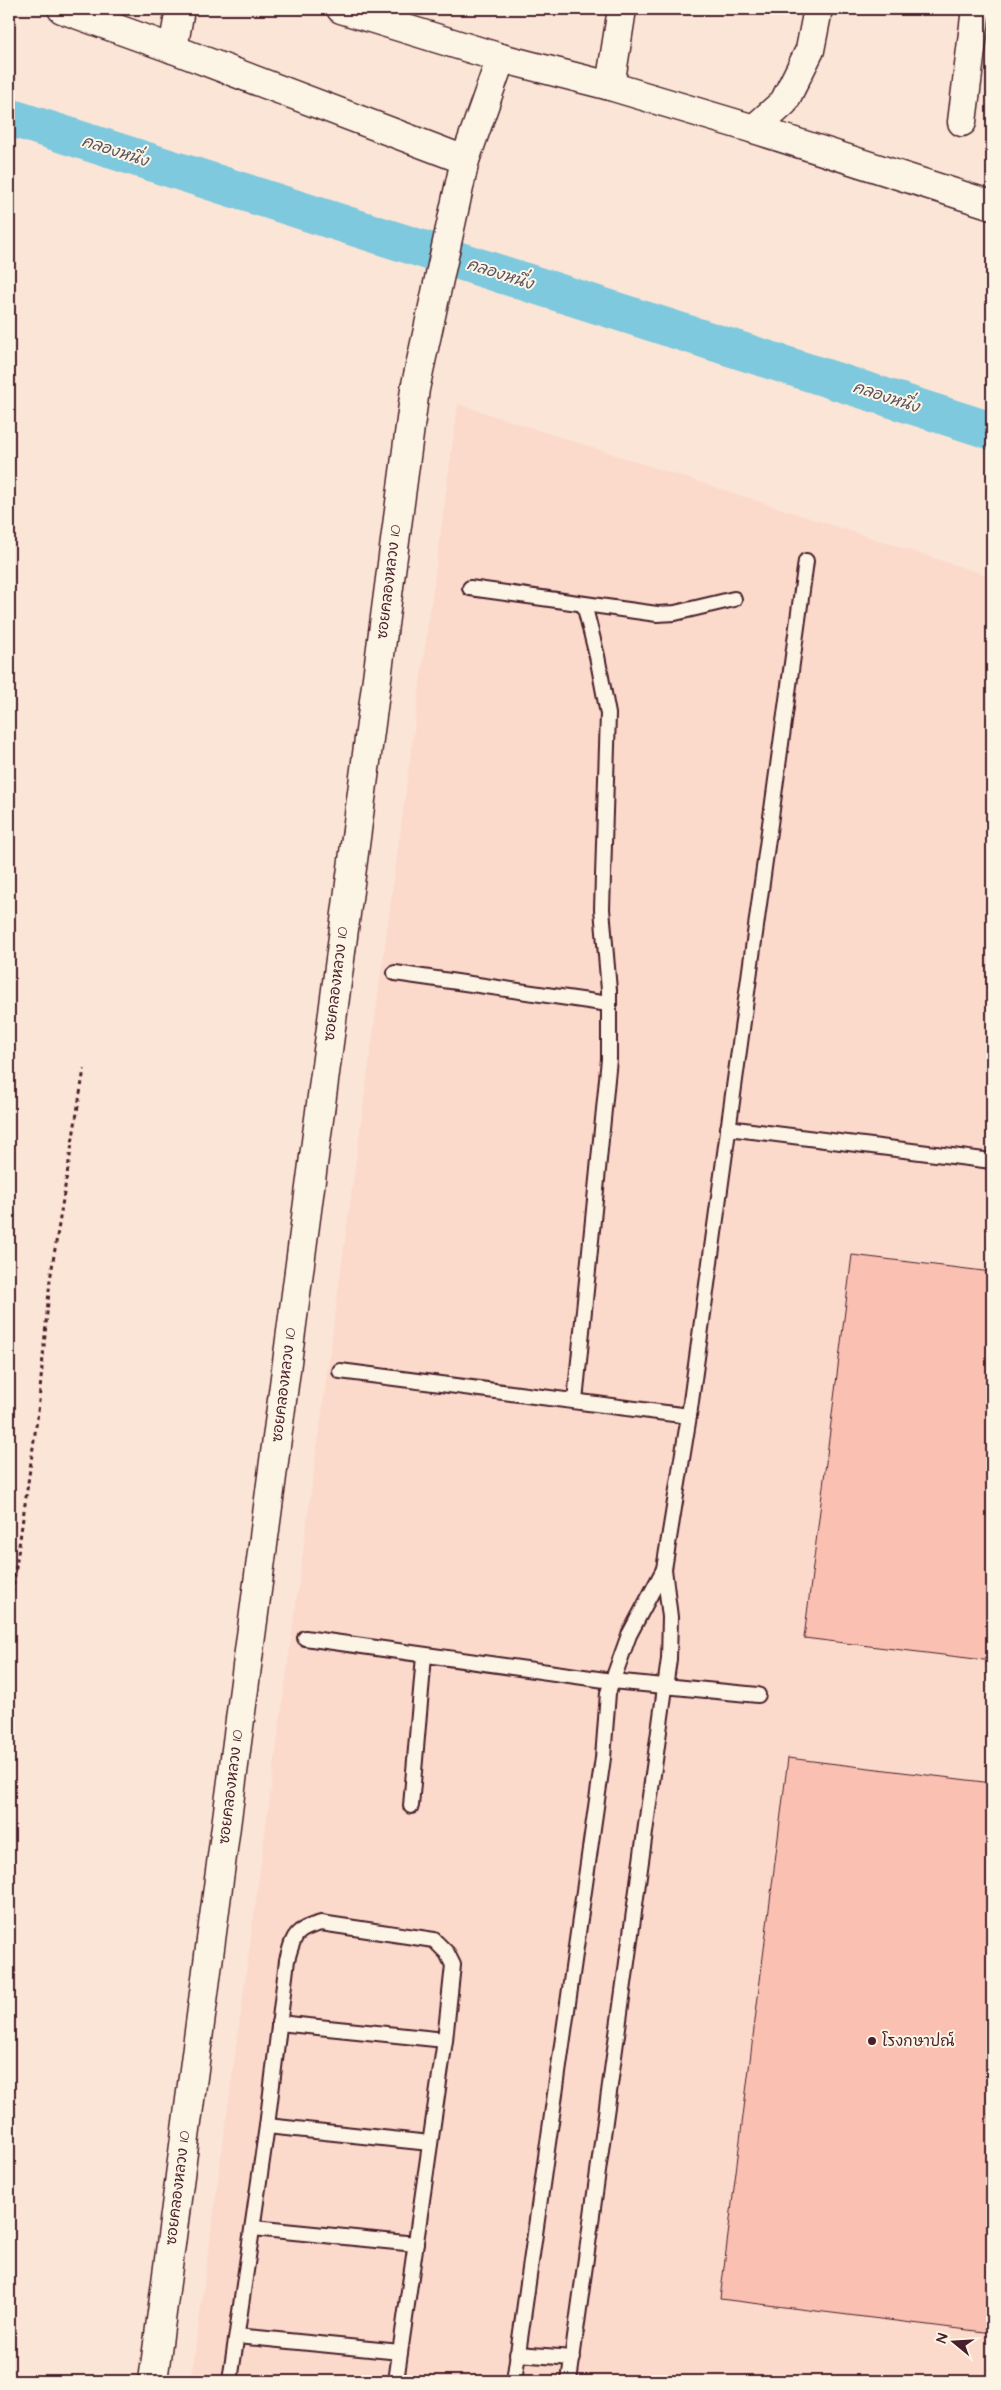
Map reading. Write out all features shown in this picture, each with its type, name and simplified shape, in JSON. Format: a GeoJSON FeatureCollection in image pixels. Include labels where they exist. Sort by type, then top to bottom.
{"type":"FeatureCollection","features":[{"type":"Feature","properties":{"kind":"street"},"geometry":{"type":"LineString","coordinates":[[62,9],[99,15],[173,48],[465,160]]}},
{"type":"Feature","properties":{"kind":"street"},"geometry":{"type":"LineString","coordinates":[[173,48],[180,9]]}},
{"type":"Feature","properties":{"kind":"street"},"geometry":{"type":"LineString","coordinates":[[341,9],[501,58],[610,86],[754,129],[992,205]]}},
{"type":"Feature","properties":{"kind":"street"},"geometry":{"type":"LineString","coordinates":[[610,86],[622,9]]}},
{"type":"Feature","properties":{"kind":"street"},"geometry":{"type":"LineString","coordinates":[[754,129],[784,102],[810,50],[818,9]]}},
{"type":"Feature","properties":{"kind":"street"},"geometry":{"type":"LineString","coordinates":[[962,122],[976,9]]}},
{"type":"Feature","properties":{"kind":"street","name":"ซอยคลองหลวง 10"},"geometry":{"type":"LineString","coordinates":[[153,2381],[414,389],[460,193],[465,160],[501,58]]}},
{"type":"Feature","properties":{"kind":"lane"},"geometry":{"type":"LineString","coordinates":[[569,2381],[669,1659],[670,1617],[664,1569],[688,1416],[806,561]]}},
{"type":"Feature","properties":{"kind":"lane"},"geometry":{"type":"LineString","coordinates":[[470,588],[658,614],[675,613],[734,599]]}},
{"type":"Feature","properties":{"kind":"lane"},"geometry":{"type":"LineString","coordinates":[[575,1402],[609,1059],[607,945],[602,910],[608,714],[597,656],[584,604]]}},
{"type":"Feature","properties":{"kind":"lane"},"geometry":{"type":"LineString","coordinates":[[395,973],[609,1004]]}},
{"type":"Feature","properties":{"kind":"lane"},"geometry":{"type":"LineString","coordinates":[[728,1128],[992,1161]]}},
{"type":"Feature","properties":{"kind":"lane"},"geometry":{"type":"LineString","coordinates":[[340,1371],[688,1416]]}},
{"type":"Feature","properties":{"kind":"lane"},"geometry":{"type":"LineString","coordinates":[[514,2381],[603,1758],[608,1693],[629,1635],[664,1569]]}},
{"type":"Feature","properties":{"kind":"lane"},"geometry":{"type":"LineString","coordinates":[[305,1638],[612,1681],[758,1695]]}},
{"type":"Feature","properties":{"kind":"lane"},"geometry":{"type":"LineString","coordinates":[[411,1806],[424,1656]]}},
{"type":"Feature","properties":{"kind":"lane"},"geometry":{"type":"LineString","coordinates":[[230,2381],[267,2126],[287,1960],[294,1936],[307,1927],[321,1923],[434,1940],[447,1953],[453,1965],[445,2040],[396,2381]]}},
{"type":"Feature","properties":{"kind":"lane"},"geometry":{"type":"LineString","coordinates":[[279,2023],[445,2040]]}},
{"type":"Feature","properties":{"kind":"lane"},"geometry":{"type":"LineString","coordinates":[[267,2126],[430,2143]]}},
{"type":"Feature","properties":{"kind":"lane"},"geometry":{"type":"LineString","coordinates":[[253,2228],[416,2244]]}},
{"type":"Feature","properties":{"kind":"lane"},"geometry":{"type":"LineString","coordinates":[[237,2336],[400,2352]]}},
{"type":"Feature","properties":{"kind":"lane"},"geometry":{"type":"LineString","coordinates":[[517,2354],[573,2358]]}},
{"type":"Feature","properties":{"kind":"path"},"geometry":{"type":"LineString","coordinates":[[9,1617],[38,1412],[50,1280],[84,1069]]}},
{"type":"Feature","properties":{"kind":"shaded area"},"geometry":{"type":"Polygon","coordinates":[[[458,404],[992,577],[992,2381],[191,2381],[458,404]]]}},
{"type":"Feature","properties":{"kind":"building"},"geometry":{"type":"Polygon","coordinates":[[[852,1255],[992,1272],[992,1661],[804,1638],[852,1255]]]}},
{"type":"Feature","properties":{"kind":"building","name":"โรงกษาปณ์"},"geometry":{"type":"Polygon","coordinates":[[[788,1758],[992,1783],[992,2333],[720,2299],[788,1758]]]}},
{"type":"Feature","properties":{"kind":"waterway","name":"คลองหนึ่ง"},"geometry":{"type":"LineString","coordinates":[[9,117],[992,431]]}},
{"type":"Feature","properties":{"kind":"place","name":"โรงกษาปณ์"},"geometry":{"type":"Point","coordinates":[872,2041]}}]}
